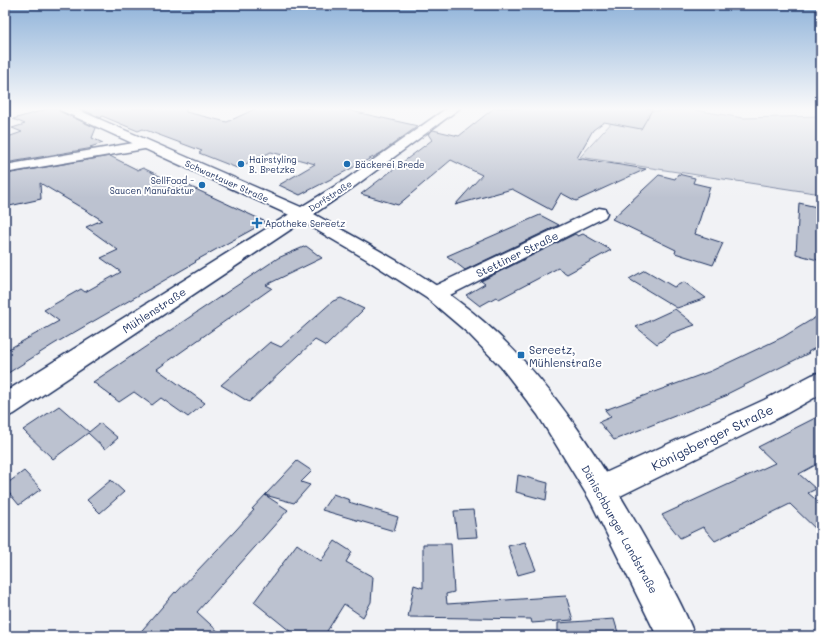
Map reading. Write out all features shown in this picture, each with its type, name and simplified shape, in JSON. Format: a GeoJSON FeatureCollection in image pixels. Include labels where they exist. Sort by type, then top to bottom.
{"type":"FeatureCollection","features":[{"type":"Feature","properties":{"kind":"street","name":"Schwartauer Straße"},"geometry":{"type":"LineString","coordinates":[[129,138],[302,214]]}},
{"type":"Feature","properties":{"kind":"street","name":"Dorfstraße"},"geometry":{"type":"LineString","coordinates":[[302,214],[350,183],[413,138]]}},
{"type":"Feature","properties":{"kind":"street"},"geometry":{"type":"LineString","coordinates":[[5,169],[145,145]]}},
{"type":"Feature","properties":{"kind":"street","name":"Stettiner Straße"},"geometry":{"type":"LineString","coordinates":[[434,294],[599,213]]}},
{"type":"Feature","properties":{"kind":"street","name":"Dänischburger Landstraße"},"geometry":{"type":"LineString","coordinates":[[302,214],[373,254],[434,294],[476,327],[510,361],[547,407],[601,490],[664,609],[676,636]]}},
{"type":"Feature","properties":{"kind":"street","name":"Mühlenstraße"},"geometry":{"type":"LineString","coordinates":[[5,406],[302,214]]}},
{"type":"Feature","properties":{"kind":"street","name":"Königsberger Straße"},"geometry":{"type":"LineString","coordinates":[[601,490],[773,408],[821,382]]}},
{"type":"Feature","properties":{"kind":"shaded area"},"geometry":{"type":"Polygon","coordinates":[[[598,138],[821,138],[821,194],[580,157],[598,138]]]}},
{"type":"Feature","properties":{"kind":"building"},"geometry":{"type":"Polygon","coordinates":[[[5,138],[92,138],[103,143],[90,147],[93,148],[5,163],[5,138]]]}},
{"type":"Feature","properties":{"kind":"building"},"geometry":{"type":"Polygon","coordinates":[[[167,138],[402,138],[381,153],[300,195],[279,185],[315,164],[271,152],[237,168],[199,153],[202,151],[167,138]]]}},
{"type":"Feature","properties":{"kind":"building"},"geometry":{"type":"Polygon","coordinates":[[[431,138],[588,138],[577,158],[646,169],[576,201],[561,193],[551,210],[512,189],[455,205],[482,175],[451,160],[398,205],[361,194],[432,140],[431,138]]]}},
{"type":"Feature","properties":{"kind":"building"},"geometry":{"type":"Polygon","coordinates":[[[110,156],[138,170],[143,168],[185,188],[189,186],[266,222],[195,261],[196,262],[54,344],[5,375],[5,351],[59,321],[44,310],[81,289],[85,292],[121,272],[101,258],[118,250],[86,227],[102,220],[40,183],[41,199],[5,207],[5,174],[110,156]]]}},
{"type":"Feature","properties":{"kind":"building"},"geometry":{"type":"Polygon","coordinates":[[[678,174],[695,178],[693,183],[710,187],[695,234],[723,243],[713,265],[675,253],[676,250],[612,219],[659,175],[675,179],[678,174]]]}},
{"type":"Feature","properties":{"kind":"building"},"geometry":{"type":"Polygon","coordinates":[[[799,203],[821,208],[821,261],[796,254],[799,203]]]}},
{"type":"Feature","properties":{"kind":"building"},"geometry":{"type":"Polygon","coordinates":[[[540,215],[559,225],[465,270],[447,256],[540,215]]]}},
{"type":"Feature","properties":{"kind":"building"},"geometry":{"type":"Polygon","coordinates":[[[575,234],[578,236],[583,234],[611,250],[567,274],[558,268],[499,299],[496,297],[480,306],[466,295],[485,284],[481,281],[575,234]]]}},
{"type":"Feature","properties":{"kind":"building"},"geometry":{"type":"Polygon","coordinates":[[[306,246],[322,258],[266,285],[272,288],[157,369],[205,403],[188,417],[161,398],[152,405],[134,392],[119,402],[93,382],[278,258],[306,246]]]}},
{"type":"Feature","properties":{"kind":"building"},"geometry":{"type":"Polygon","coordinates":[[[645,270],[674,287],[684,282],[706,298],[677,308],[629,279],[645,270]]]}},
{"type":"Feature","properties":{"kind":"building"},"geometry":{"type":"Polygon","coordinates":[[[341,298],[364,309],[326,346],[315,340],[249,402],[221,385],[270,342],[281,347],[333,301],[341,298]]]}},
{"type":"Feature","properties":{"kind":"building"},"geometry":{"type":"Polygon","coordinates":[[[675,309],[695,325],[672,333],[657,344],[636,327],[675,309]]]}},
{"type":"Feature","properties":{"kind":"building"},"geometry":{"type":"Polygon","coordinates":[[[821,314],[821,345],[808,352],[809,353],[727,394],[728,395],[614,440],[599,422],[611,417],[605,410],[711,371],[783,337],[821,314]]]}},
{"type":"Feature","properties":{"kind":"building"},"geometry":{"type":"Polygon","coordinates":[[[59,406],[89,432],[100,423],[118,438],[105,449],[88,433],[53,459],[23,430],[59,406]]]}},
{"type":"Feature","properties":{"kind":"building"},"geometry":{"type":"Polygon","coordinates":[[[821,415],[821,462],[799,474],[816,489],[808,493],[821,504],[821,534],[790,504],[715,541],[703,527],[680,538],[662,515],[775,463],[758,447],[821,415]]]}},
{"type":"Feature","properties":{"kind":"building"},"geometry":{"type":"Polygon","coordinates":[[[297,461],[312,471],[301,482],[310,485],[294,503],[265,495],[297,461]]]}},
{"type":"Feature","properties":{"kind":"building"},"geometry":{"type":"Polygon","coordinates":[[[24,471],[41,489],[19,505],[5,488],[5,485],[24,471]]]}},
{"type":"Feature","properties":{"kind":"building"},"geometry":{"type":"Polygon","coordinates":[[[518,475],[548,483],[546,500],[516,492],[518,475]]]}},
{"type":"Feature","properties":{"kind":"building"},"geometry":{"type":"Polygon","coordinates":[[[111,480],[124,492],[100,513],[87,500],[111,480]]]}},
{"type":"Feature","properties":{"kind":"building"},"geometry":{"type":"Polygon","coordinates":[[[333,494],[350,500],[349,502],[398,517],[394,531],[322,510],[333,494]]]}},
{"type":"Feature","properties":{"kind":"building"},"geometry":{"type":"Polygon","coordinates":[[[265,495],[288,510],[197,612],[223,636],[137,636],[175,592],[176,593],[236,530],[265,495]]]}},
{"type":"Feature","properties":{"kind":"building"},"geometry":{"type":"Polygon","coordinates":[[[473,510],[477,537],[457,538],[454,511],[473,510]]]}},
{"type":"Feature","properties":{"kind":"building"},"geometry":{"type":"Polygon","coordinates":[[[335,541],[352,552],[346,562],[373,577],[371,602],[363,617],[344,604],[324,636],[296,636],[254,602],[297,544],[321,561],[335,541]]]}},
{"type":"Feature","properties":{"kind":"building"},"geometry":{"type":"Polygon","coordinates":[[[525,542],[536,570],[518,575],[508,546],[525,542]]]}},
{"type":"Feature","properties":{"kind":"building"},"geometry":{"type":"Polygon","coordinates":[[[423,544],[451,544],[454,592],[446,594],[447,604],[566,596],[573,620],[532,623],[531,619],[408,617],[414,585],[423,588],[423,544]]]}},
{"type":"Feature","properties":{"kind":"building"},"geometry":{"type":"Polygon","coordinates":[[[614,619],[619,636],[558,636],[558,623],[614,619]]]}},
{"type":"Feature","properties":{"kind":"place","name":"Hairstyling B. Bretzke"},"geometry":{"type":"Point","coordinates":[241,164]}},
{"type":"Feature","properties":{"kind":"place","name":"Bäckerei Brede"},"geometry":{"type":"Point","coordinates":[347,164]}},
{"type":"Feature","properties":{"kind":"place","name":"SellFood - Saucen Manufaktur"},"geometry":{"type":"Point","coordinates":[202,185]}},
{"type":"Feature","properties":{"kind":"place","name":"Apotheke Sereetz"},"geometry":{"type":"Point","coordinates":[257,223]}},
{"type":"Feature","properties":{"kind":"place","name":"Sereetz, Mühlenstraße"},"geometry":{"type":"Point","coordinates":[521,355]}}]}
